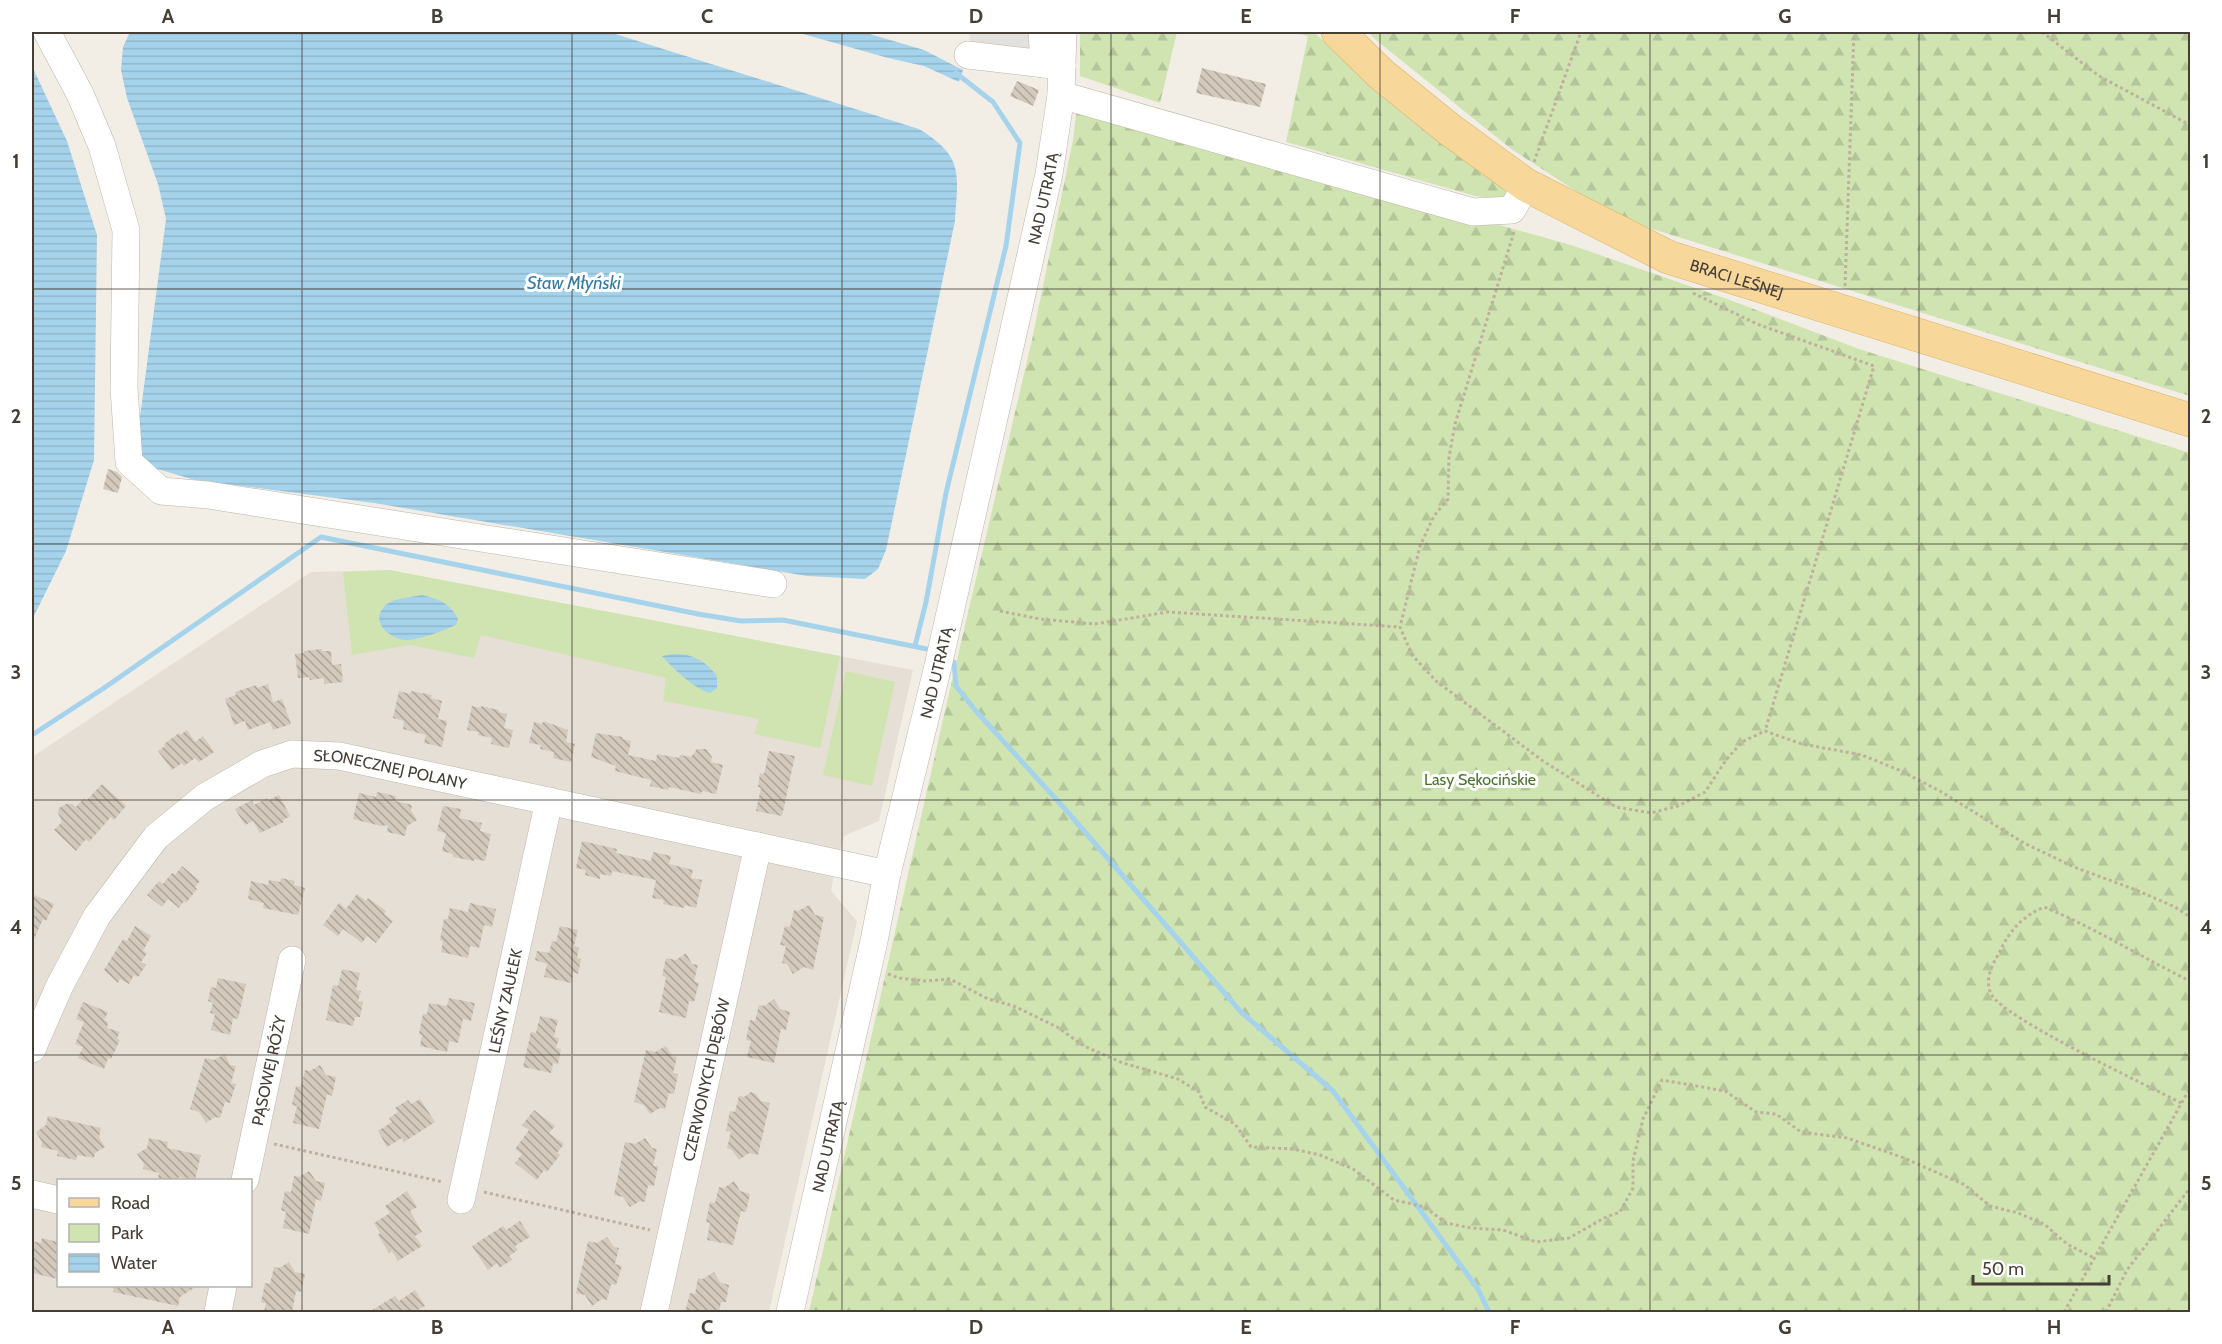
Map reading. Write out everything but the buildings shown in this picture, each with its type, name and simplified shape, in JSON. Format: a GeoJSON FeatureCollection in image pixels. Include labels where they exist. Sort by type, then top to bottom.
{"type":"FeatureCollection","features":[{"type":"Feature","properties":{"kind":"main road","name":"BRACI LEŚNEJ"},"geometry":{"type":"LineString","coordinates":[[1338,32],[1381,74],[1449,129],[1526,185],[1668,257],[2190,420]]}},
{"type":"Feature","properties":{"kind":"street"},"geometry":{"type":"LineString","coordinates":[[968,55],[1053,65],[1041,32]]}},
{"type":"Feature","properties":{"kind":"street","name":"NAD UTRATĄ"},"geometry":{"type":"LineString","coordinates":[[790,1312],[887,874],[938,666],[1049,174],[1061,95],[1053,65],[1063,32]]}},
{"type":"Feature","properties":{"kind":"street"},"geometry":{"type":"LineString","coordinates":[[50,33],[102,146],[126,230],[124,388],[129,462],[161,491],[208,495],[773,584]]}},
{"type":"Feature","properties":{"kind":"street"},"geometry":{"type":"LineString","coordinates":[[1061,95],[1473,212],[1512,210],[1526,185]]}},
{"type":"Feature","properties":{"kind":"street","name":"SŁONECZNEJ POLANY"},"geometry":{"type":"LineString","coordinates":[[32,1049],[60,985],[97,916],[156,837],[205,797],[262,764],[292,754],[339,756],[887,874]]}},
{"type":"Feature","properties":{"kind":"street","name":"LEŚNY ZAUŁEK"},"geometry":{"type":"LineString","coordinates":[[462,1193],[549,801]]}},
{"type":"Feature","properties":{"kind":"street","name":"CZERWONYCH DĘBÓW"},"geometry":{"type":"LineString","coordinates":[[654,1312],[758,846]]}},
{"type":"Feature","properties":{"kind":"street","name":"PĄSOWEJ RÓŻY"},"geometry":{"type":"LineString","coordinates":[[245,1179],[292,960]]}},
{"type":"Feature","properties":{"kind":"street"},"geometry":{"type":"LineString","coordinates":[[32,1194],[57,1200]]}},
{"type":"Feature","properties":{"kind":"street"},"geometry":{"type":"LineString","coordinates":[[218,1312],[223,1287]]}},
{"type":"Feature","properties":{"kind":"path"},"geometry":{"type":"LineString","coordinates":[[1526,185],[1581,32]]}},
{"type":"Feature","properties":{"kind":"path"},"geometry":{"type":"LineString","coordinates":[[1844,312],[1854,32]]}},
{"type":"Feature","properties":{"kind":"path"},"geometry":{"type":"LineString","coordinates":[[2042,32],[2099,76],[2190,125]]}},
{"type":"Feature","properties":{"kind":"path"},"geometry":{"type":"LineString","coordinates":[[1514,232],[1455,424],[1449,457],[1448,499],[1434,516],[1420,546],[1400,627],[1412,655],[1436,681],[1543,761],[1616,807],[1651,813],[1678,806],[1705,792],[1742,741],[1765,731],[1802,744],[1862,755],[1899,770],[1940,791],[2024,843],[2074,867],[2155,898],[2190,917]]}},
{"type":"Feature","properties":{"kind":"path"},"geometry":{"type":"LineString","coordinates":[[1693,293],[1757,324],[1874,366],[1765,731]]}},
{"type":"Feature","properties":{"kind":"path"},"geometry":{"type":"LineString","coordinates":[[1000,611],[1040,619],[1095,624],[1168,612],[1400,627]]}},
{"type":"Feature","properties":{"kind":"path"},"geometry":{"type":"LineString","coordinates":[[2181,1103],[2015,1015],[1996,1002],[1990,991],[1988,972],[2005,941],[2020,921],[2044,907],[2106,935],[2138,955],[2190,981]]}},
{"type":"Feature","properties":{"kind":"path"},"geometry":{"type":"LineString","coordinates":[[878,970],[899,978],[926,981],[950,979],[988,999],[1014,1006],[1057,1028],[1084,1046],[1123,1063],[1178,1079],[1199,1092],[1205,1107],[1235,1124],[1251,1147],[1293,1149],[1320,1155],[1353,1169],[1394,1200],[1425,1208],[1446,1223],[1471,1228],[1503,1230],[1536,1242],[1569,1238],[1605,1216],[1620,1212],[1633,1188],[1633,1161],[1643,1119],[1662,1080],[1725,1091],[1756,1112],[1776,1114],[1801,1131],[1847,1138],[1904,1158],[1965,1185],[1990,1206],[2018,1213],[2044,1224],[2067,1244],[2094,1258]]}},
{"type":"Feature","properties":{"kind":"path"},"geometry":{"type":"LineString","coordinates":[[2064,1312],[2190,1088]]}},
{"type":"Feature","properties":{"kind":"path"},"geometry":{"type":"LineString","coordinates":[[254,1140],[462,1193],[670,1235]]}},
{"type":"Feature","properties":{"kind":"path"},"geometry":{"type":"LineString","coordinates":[[2106,1312],[2127,1270],[2190,1188]]}},
{"type":"Feature","properties":{"kind":"shaded area"},"geometry":{"type":"Polygon","coordinates":[[[970,32],[1035,33],[1035,57],[969,46],[970,32]]]}},
{"type":"Feature","properties":{"kind":"shaded area"},"geometry":{"type":"Polygon","coordinates":[[[389,570],[913,670],[879,821],[844,836],[836,864],[831,891],[857,921],[769,1312],[32,1312],[32,757],[311,572],[389,570]]]}},
{"type":"Feature","properties":{"kind":"green space"},"geometry":{"type":"Polygon","coordinates":[[[1080,32],[1177,32],[1160,103],[1080,76],[1080,32]]]}},
{"type":"Feature","properties":{"kind":"green space"},"geometry":{"type":"Polygon","coordinates":[[[1290,32],[1314,32],[1361,77],[1513,197],[1499,199],[1475,196],[1286,142],[1308,36],[1290,32]]]}},
{"type":"Feature","properties":{"kind":"green space"},"geometry":{"type":"Polygon","coordinates":[[[1368,32],[2190,32],[2190,396],[1617,218],[1510,148],[1368,32]]]}},
{"type":"Feature","properties":{"kind":"green space","name":"Lasy Sękocińskie"},"geometry":{"type":"Polygon","coordinates":[[[1077,107],[1571,245],[1730,300],[1859,349],[2190,453],[2190,1312],[809,1312],[945,711],[1032,340],[1073,140],[1077,107]]]}},
{"type":"Feature","properties":{"kind":"green space"},"geometry":{"type":"Polygon","coordinates":[[[389,570],[840,656],[820,748],[754,734],[759,719],[663,701],[666,678],[481,635],[474,658],[410,645],[352,655],[343,572],[389,570]]]}},
{"type":"Feature","properties":{"kind":"green space"},"geometry":{"type":"Polygon","coordinates":[[[846,671],[895,682],[872,786],[823,775],[846,671]]]}},
{"type":"Feature","properties":{"kind":"water","name":"Staw Młyński"},"geometry":{"type":"Polygon","coordinates":[[[130,32],[609,32],[919,129],[934,139],[951,157],[955,167],[957,190],[955,221],[886,550],[878,569],[865,579],[807,576],[374,503],[195,480],[154,468],[144,461],[138,452],[138,432],[166,219],[158,184],[127,98],[121,70],[123,47],[130,32]]]}},
{"type":"Feature","properties":{"kind":"water"},"geometry":{"type":"Polygon","coordinates":[[[796,32],[863,32],[924,50],[963,70],[959,82],[924,66],[796,32]]]}},
{"type":"Feature","properties":{"kind":"water"},"geometry":{"type":"Polygon","coordinates":[[[32,66],[67,141],[97,235],[94,460],[66,551],[32,620],[32,66]]]}},
{"type":"Feature","properties":{"kind":"water"},"geometry":{"type":"Polygon","coordinates":[[[422,595],[448,605],[458,619],[456,625],[412,640],[394,637],[383,628],[379,616],[387,604],[399,599],[422,595]]]}},
{"type":"Feature","properties":{"kind":"water"},"geometry":{"type":"Polygon","coordinates":[[[686,655],[703,662],[717,676],[717,688],[710,693],[691,683],[662,656],[686,655]]]}},
{"type":"Feature","properties":{"kind":"waterway"},"geometry":{"type":"LineString","coordinates":[[915,646],[926,602],[946,493],[1006,246],[1020,143],[993,102],[956,73]]}},
{"type":"Feature","properties":{"kind":"waterway"},"geometry":{"type":"LineString","coordinates":[[32,735],[104,688],[321,537],[698,614],[741,621],[783,620],[927,649]]}},
{"type":"Feature","properties":{"kind":"waterway"},"geometry":{"type":"LineString","coordinates":[[954,662],[956,686],[975,710],[1065,809],[1241,1012],[1333,1091],[1478,1289],[1489,1312]]}}]}
